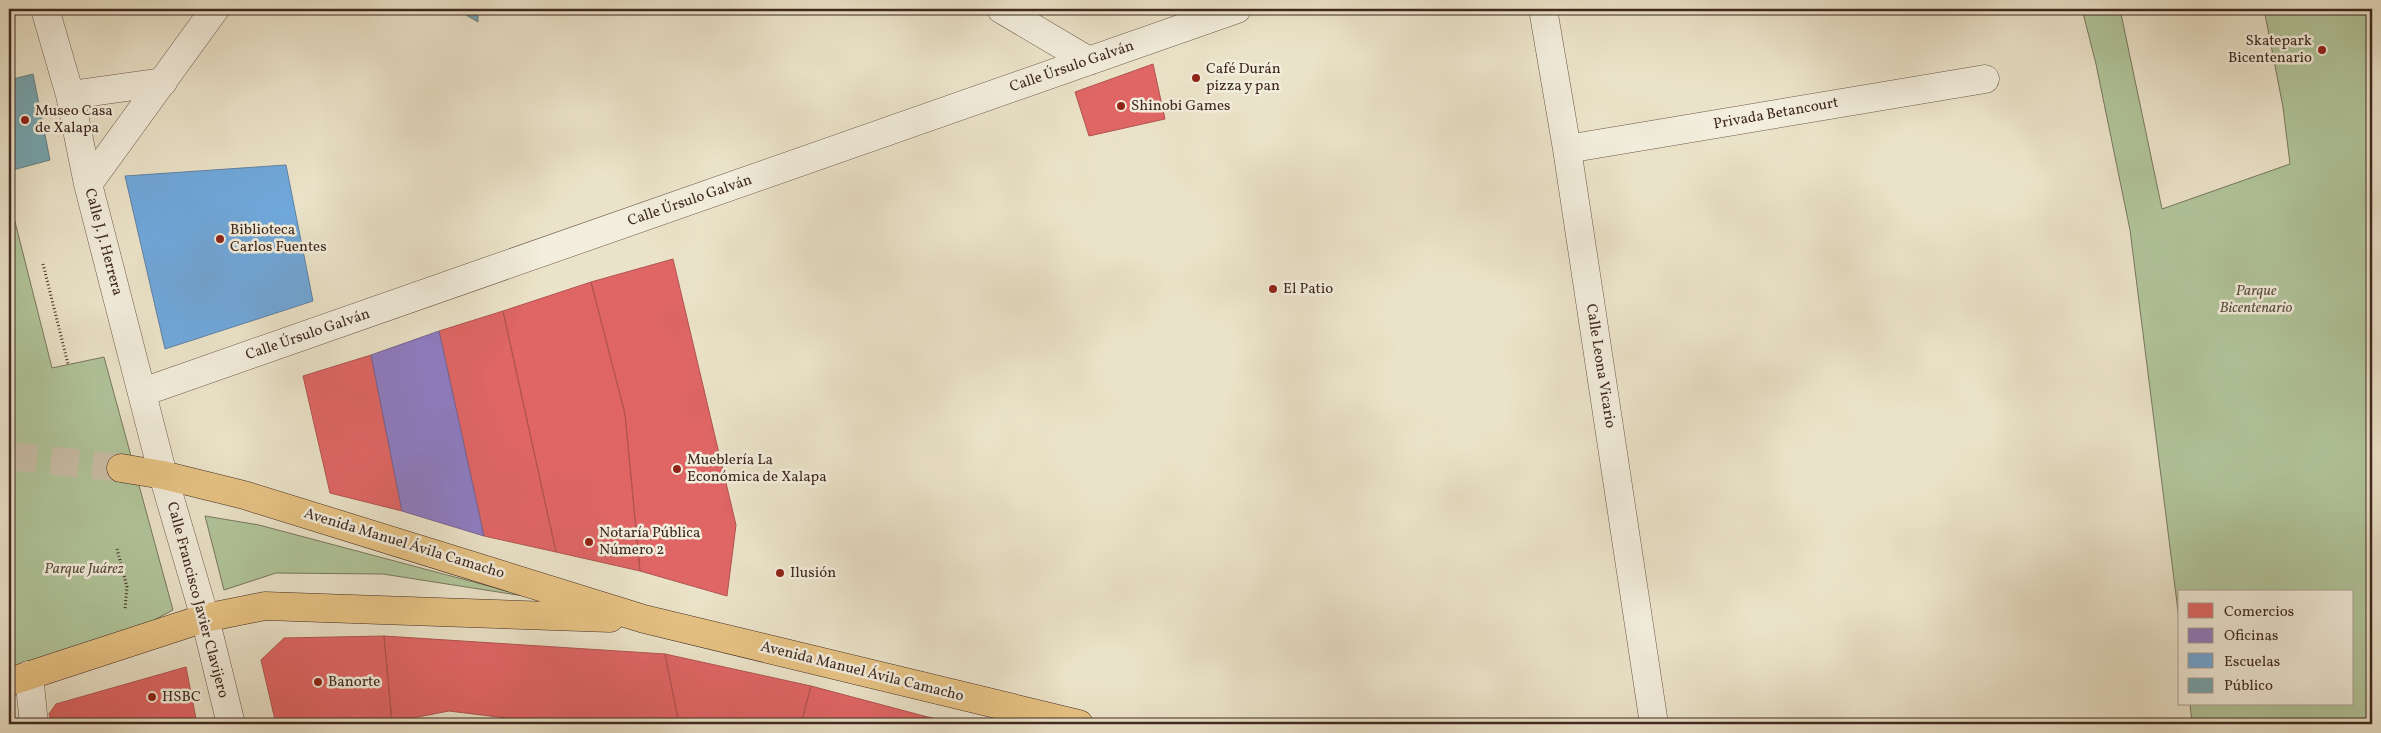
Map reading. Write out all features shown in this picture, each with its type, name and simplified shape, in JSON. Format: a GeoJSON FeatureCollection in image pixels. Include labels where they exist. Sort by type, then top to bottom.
{"type":"FeatureCollection","features":[{"type":"Feature","properties":{"kind":"main road","name":"Avenida Manuel Ávila Camacho"},"geometry":{"type":"LineString","coordinates":[[121,468],[163,476],[253,498],[644,619],[1079,724]]}},
{"type":"Feature","properties":{"kind":"main road","name":"Avenida Manuel Ávila Camacho"},"geometry":{"type":"LineString","coordinates":[[19,679],[205,618],[265,606],[644,619]]}},
{"type":"Feature","properties":{"kind":"street","name":"Calle J. J. Herrera"},"geometry":{"type":"LineString","coordinates":[[45,9],[70,95],[88,184],[143,392],[163,476]]}},
{"type":"Feature","properties":{"kind":"street"},"geometry":{"type":"LineString","coordinates":[[88,184],[215,9]]}},
{"type":"Feature","properties":{"kind":"street"},"geometry":{"type":"LineString","coordinates":[[1001,9],[1089,61]]}},
{"type":"Feature","properties":{"kind":"street","name":"Calle Úrsulo Galván"},"geometry":{"type":"LineString","coordinates":[[143,392],[1237,9]]}},
{"type":"Feature","properties":{"kind":"street","name":"Calle Leona Vicario"},"geometry":{"type":"LineString","coordinates":[[1543,9],[1567,149],[1654,724]]}},
{"type":"Feature","properties":{"kind":"street","name":"Privada Betancourt"},"geometry":{"type":"LineString","coordinates":[[1567,149],[1985,79]]}},
{"type":"Feature","properties":{"kind":"street"},"geometry":{"type":"LineString","coordinates":[[70,95],[163,82]]}},
{"type":"Feature","properties":{"kind":"street","name":"Calle Francisco Javier Clavijero"},"geometry":{"type":"LineString","coordinates":[[163,476],[205,618],[230,724]]}},
{"type":"Feature","properties":{"kind":"street"},"geometry":{"type":"LineString","coordinates":[[19,679],[34,724]]}},
{"type":"Feature","properties":{"kind":"path"},"geometry":{"type":"LineString","coordinates":[[43,264],[68,364]]}},
{"type":"Feature","properties":{"kind":"path"},"geometry":{"type":"LineString","coordinates":[[117,549],[127,587],[122,645]]}},
{"type":"Feature","properties":{"kind":"green space","name":"Parque Bicentenario"},"geometry":{"type":"Polygon","coordinates":[[[2082,9],[2120,9],[2162,209],[2290,164],[2283,107],[2264,9],[2372,9],[2372,724],[2192,724],[2190,706],[2354,706],[2354,590],[2178,590],[2178,611],[2130,230],[2096,64],[2082,9]]]}},
{"type":"Feature","properties":{"kind":"green space","name":"Parque Juárez"},"geometry":{"type":"Polygon","coordinates":[[[9,198],[52,368],[104,357],[173,610],[122,637],[9,671],[9,198]]]}},
{"type":"Feature","properties":{"kind":"green space"},"geometry":{"type":"Polygon","coordinates":[[[205,516],[259,525],[530,597],[383,574],[276,573],[224,590],[205,516]]]}},
{"type":"Feature","properties":{"kind":"building: Comercios","name":"Shinobi Games"},"geometry":{"type":"Polygon","coordinates":[[[1153,64],[1165,119],[1089,136],[1075,92],[1153,64]]]}},
{"type":"Feature","properties":{"kind":"building: Comercios","name":"Mueblería La Económica de Xalapa"},"geometry":{"type":"Polygon","coordinates":[[[673,259],[736,525],[727,596],[640,571],[625,414],[591,282],[673,259]]]}},
{"type":"Feature","properties":{"kind":"building: Comercios"},"geometry":{"type":"Polygon","coordinates":[[[591,282],[625,414],[640,571],[556,552],[503,311],[591,282]]]}},
{"type":"Feature","properties":{"kind":"building: Comercios"},"geometry":{"type":"Polygon","coordinates":[[[503,311],[556,552],[484,536],[439,331],[503,311]]]}},
{"type":"Feature","properties":{"kind":"building: Comercios"},"geometry":{"type":"Polygon","coordinates":[[[371,355],[402,511],[330,493],[303,376],[371,355]]]}},
{"type":"Feature","properties":{"kind":"building: Comercios"},"geometry":{"type":"Polygon","coordinates":[[[384,636],[392,722],[382,724],[276,724],[261,660],[284,638],[384,636]]]}},
{"type":"Feature","properties":{"kind":"building: Comercios"},"geometry":{"type":"Polygon","coordinates":[[[384,636],[665,654],[679,724],[555,724],[449,711],[392,722],[384,636]]]}},
{"type":"Feature","properties":{"kind":"building: Comercios"},"geometry":{"type":"Polygon","coordinates":[[[665,654],[811,686],[801,724],[679,724],[665,654]]]}},
{"type":"Feature","properties":{"kind":"building: Comercios"},"geometry":{"type":"Polygon","coordinates":[[[186,667],[197,724],[52,724],[49,714],[56,704],[186,667]]]}},
{"type":"Feature","properties":{"kind":"building: Comercios"},"geometry":{"type":"Polygon","coordinates":[[[811,686],[924,716],[922,724],[801,724],[811,686]]]}},
{"type":"Feature","properties":{"kind":"building: Comercios"},"geometry":{"type":"Polygon","coordinates":[[[924,716],[958,724],[922,724],[924,716]]]}},
{"type":"Feature","properties":{"kind":"building: Oficinas"},"geometry":{"type":"Polygon","coordinates":[[[439,331],[484,536],[402,511],[371,355],[439,331]]]}},
{"type":"Feature","properties":{"kind":"building: Escuelas","name":"Biblioteca Carlos Fuentes"},"geometry":{"type":"Polygon","coordinates":[[[286,165],[313,301],[165,349],[125,176],[286,165]]]}},
{"type":"Feature","properties":{"kind":"building: Público"},"geometry":{"type":"Polygon","coordinates":[[[456,9],[478,9],[478,22],[456,9]]]}},
{"type":"Feature","properties":{"kind":"building: Público","name":"Museo Casa de Xalapa"},"geometry":{"type":"Polygon","coordinates":[[[33,74],[50,160],[9,171],[9,80],[33,74]]]}},
{"type":"Feature","properties":{"kind":"building: Público"},"geometry":{"type":"Polygon","coordinates":[[[21,718],[21,724],[9,724],[9,722],[21,718]]]}},
{"type":"Feature","properties":{"kind":"tunnel"},"geometry":{"type":"LineString","coordinates":[[9,456],[121,468]]}},
{"type":"Feature","properties":{"kind":"place","name":"Skatepark Bicentenario"},"geometry":{"type":"Point","coordinates":[2322,50]}},
{"type":"Feature","properties":{"kind":"place","name":"Café Durán pizza y pan"},"geometry":{"type":"Point","coordinates":[1196,78]}},
{"type":"Feature","properties":{"kind":"place","name":"Shinobi Games"},"geometry":{"type":"Point","coordinates":[1121,106]}},
{"type":"Feature","properties":{"kind":"place","name":"Museo Casa de Xalapa"},"geometry":{"type":"Point","coordinates":[25,120]}},
{"type":"Feature","properties":{"kind":"place","name":"Biblioteca Carlos Fuentes"},"geometry":{"type":"Point","coordinates":[220,239]}},
{"type":"Feature","properties":{"kind":"place","name":"El Patio"},"geometry":{"type":"Point","coordinates":[1273,289]}},
{"type":"Feature","properties":{"kind":"place","name":"Mueblería La Económica de Xalapa"},"geometry":{"type":"Point","coordinates":[677,469]}},
{"type":"Feature","properties":{"kind":"place","name":"Notaría Pública Número 2"},"geometry":{"type":"Point","coordinates":[589,542]}},
{"type":"Feature","properties":{"kind":"place","name":"Ilusión"},"geometry":{"type":"Point","coordinates":[780,573]}},
{"type":"Feature","properties":{"kind":"place","name":"Banorte"},"geometry":{"type":"Point","coordinates":[318,682]}},
{"type":"Feature","properties":{"kind":"place","name":"HSBC"},"geometry":{"type":"Point","coordinates":[152,697]}}]}
